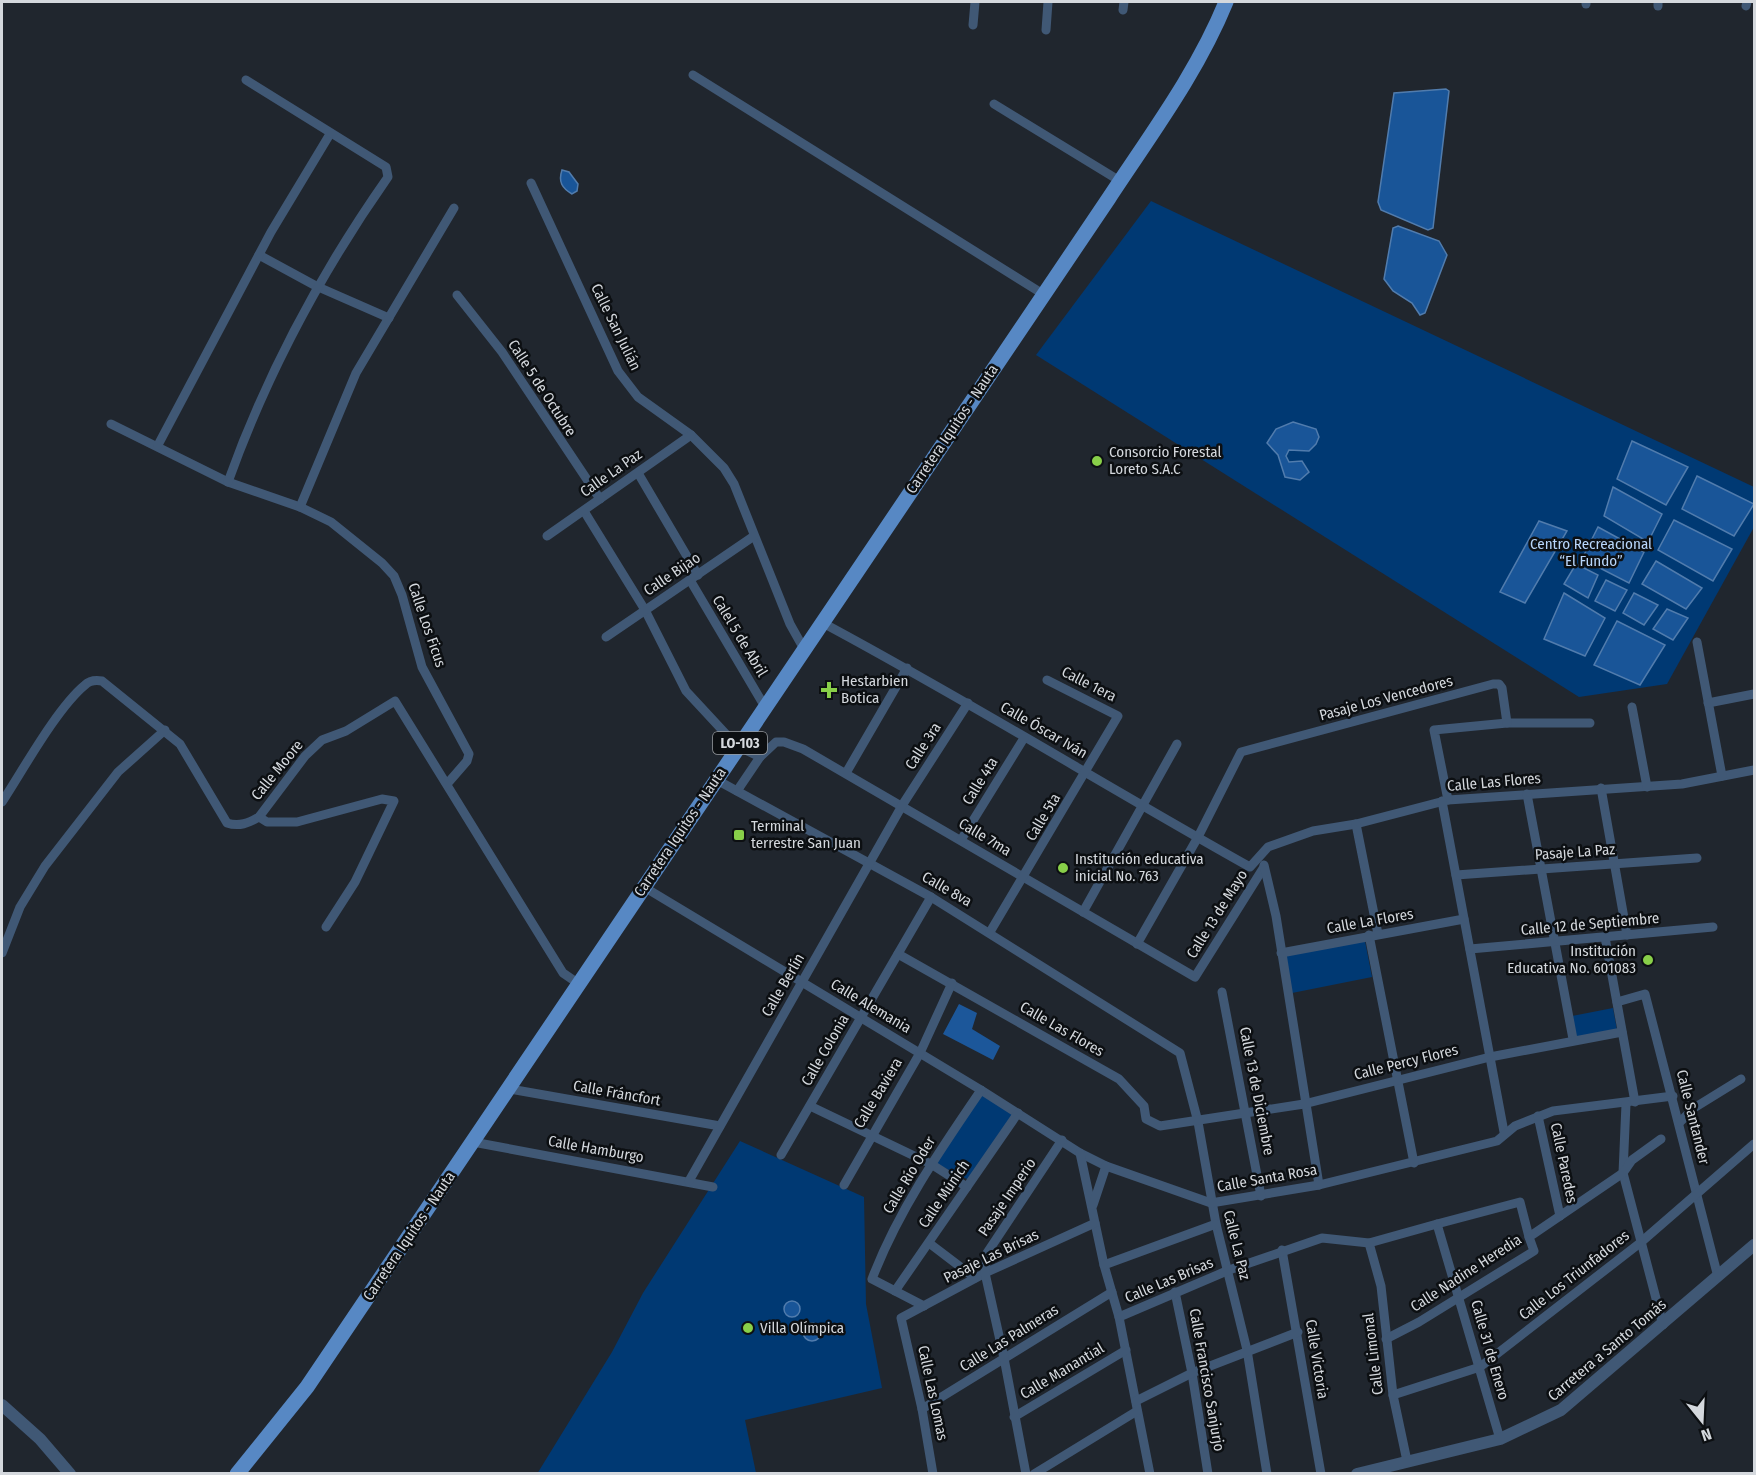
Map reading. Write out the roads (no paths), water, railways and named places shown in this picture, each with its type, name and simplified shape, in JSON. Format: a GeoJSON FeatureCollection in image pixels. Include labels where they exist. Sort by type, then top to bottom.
{"type":"FeatureCollection","features":[{"type":"Feature","properties":{"kind":"main road","name":"Carretera Iquitos - Nauta"},"geometry":{"type":"LineString","coordinates":[[237,1473],[307,1387],[510,1089],[737,746],[1188,79],[1213,35],[1226,2]]}},
{"type":"Feature","properties":{"kind":"street"},"geometry":{"type":"LineString","coordinates":[[973,25],[975,2]]}},
{"type":"Feature","properties":{"kind":"street"},"geometry":{"type":"LineString","coordinates":[[1046,30],[1048,2]]}},
{"type":"Feature","properties":{"kind":"street"},"geometry":{"type":"LineString","coordinates":[[693,75],[1043,294]]}},
{"type":"Feature","properties":{"kind":"street"},"geometry":{"type":"LineString","coordinates":[[228,482],[246,431],[316,286],[388,177],[386,167],[246,80]]}},
{"type":"Feature","properties":{"kind":"street"},"geometry":{"type":"LineString","coordinates":[[993,104],[1120,181]]}},
{"type":"Feature","properties":{"kind":"street"},"geometry":{"type":"LineString","coordinates":[[158,446],[259,255],[330,134]]}},
{"type":"Feature","properties":{"kind":"street","name":"Calle San Julián"},"geometry":{"type":"LineString","coordinates":[[531,183],[618,371],[638,397],[691,435],[724,468],[734,484],[790,624],[804,649]]}},
{"type":"Feature","properties":{"kind":"street"},"geometry":{"type":"LineString","coordinates":[[111,424],[228,482],[300,507],[356,373],[454,207]]}},
{"type":"Feature","properties":{"kind":"street"},"geometry":{"type":"LineString","coordinates":[[259,255],[316,286],[389,318]]}},
{"type":"Feature","properties":{"kind":"street","name":"Calle 5 de Octubre"},"geometry":{"type":"LineString","coordinates":[[457,295],[502,352],[567,454],[600,499]]}},
{"type":"Feature","properties":{"kind":"street","name":"Calle La Paz"},"geometry":{"type":"LineString","coordinates":[[547,536],[691,435]]}},
{"type":"Feature","properties":{"kind":"street","name":"Calel 5 de Abril"},"geometry":{"type":"LineString","coordinates":[[638,473],[765,707]]}},
{"type":"Feature","properties":{"kind":"street","name":"Calle Los Ficus"},"geometry":{"type":"LineString","coordinates":[[300,507],[331,522],[382,563],[394,576],[407,611],[422,667],[469,754],[467,761],[447,784]]}},
{"type":"Feature","properties":{"kind":"street"},"geometry":{"type":"LineString","coordinates":[[584,511],[645,610],[686,691],[737,746],[760,757]]}},
{"type":"Feature","properties":{"kind":"street","name":"Calle Bijao"},"geometry":{"type":"LineString","coordinates":[[606,637],[754,536]]}},
{"type":"Feature","properties":{"kind":"street","name":"Calle Óscar Iván"},"geometry":{"type":"LineString","coordinates":[[821,622],[907,668],[1024,738],[1144,804],[1251,867]]}},
{"type":"Feature","properties":{"kind":"street"},"geometry":{"type":"LineString","coordinates":[[1697,642],[1722,777]]}},
{"type":"Feature","properties":{"kind":"street"},"geometry":{"type":"LineString","coordinates":[[846,773],[907,668]]}},
{"type":"Feature","properties":{"kind":"street","name":"Calle 1era"},"geometry":{"type":"LineString","coordinates":[[1047,680],[1118,716]]}},
{"type":"Feature","properties":{"kind":"street"},"geometry":{"type":"LineString","coordinates":[[2,802],[70,700],[87,683],[102,681],[165,730],[118,772],[45,866],[20,907],[2,953]]}},
{"type":"Feature","properties":{"kind":"street","name":"Pasaje Los Vencedores"},"geometry":{"type":"LineString","coordinates":[[1198,837],[1241,752],[1493,684],[1499,684],[1502,688],[1507,723]]}},
{"type":"Feature","properties":{"kind":"street"},"geometry":{"type":"LineString","coordinates":[[1708,703],[1755,694]]}},
{"type":"Feature","properties":{"kind":"street","name":"Calle Moore"},"geometry":{"type":"LineString","coordinates":[[165,730],[180,744],[227,823],[234,825],[249,823],[259,817],[305,756],[322,740],[346,731],[395,701],[563,973],[579,984]]}},
{"type":"Feature","properties":{"kind":"street","name":"Calle 3ra"},"geometry":{"type":"LineString","coordinates":[[903,804],[968,703]]}},
{"type":"Feature","properties":{"kind":"street"},"geometry":{"type":"LineString","coordinates":[[1632,707],[1647,787]]}},
{"type":"Feature","properties":{"kind":"street","name":"Calle 5ta"},"geometry":{"type":"LineString","coordinates":[[990,932],[1087,772],[1118,716]]}},
{"type":"Feature","properties":{"kind":"street"},"geometry":{"type":"LineString","coordinates":[[1504,1132],[1456,875],[1434,730],[1507,723],[1590,723]]}},
{"type":"Feature","properties":{"kind":"street","name":"Calle 4ta"},"geometry":{"type":"LineString","coordinates":[[961,840],[1024,738]]}},
{"type":"Feature","properties":{"kind":"street","name":"Calle 7ma"},"geometry":{"type":"LineString","coordinates":[[737,791],[760,757],[776,742],[784,742],[903,804],[1195,977]]}},
{"type":"Feature","properties":{"kind":"street"},"geometry":{"type":"LineString","coordinates":[[1083,912],[1177,744]]}},
{"type":"Feature","properties":{"kind":"street","name":"Calle Las Flores"},"geometry":{"type":"LineString","coordinates":[[1251,867],[1268,847],[1313,831],[1356,824],[1445,800],[1601,788],[1647,787],[1755,770]]}},
{"type":"Feature","properties":{"kind":"street","name":"Calle 8va"},"geometry":{"type":"LineString","coordinates":[[715,779],[932,897],[1157,1037]]}},
{"type":"Feature","properties":{"kind":"street"},"geometry":{"type":"LineString","coordinates":[[1601,788],[1627,935]]}},
{"type":"Feature","properties":{"kind":"street"},"geometry":{"type":"LineString","coordinates":[[1527,794],[1573,1040]]}},
{"type":"Feature","properties":{"kind":"street"},"geometry":{"type":"LineString","coordinates":[[259,817],[267,822],[297,822],[382,799],[394,801],[355,882],[326,927]]}},
{"type":"Feature","properties":{"kind":"street","name":"Calle Berlín"},"geometry":{"type":"LineString","coordinates":[[689,1181],[903,804]]}},
{"type":"Feature","properties":{"kind":"street"},"geometry":{"type":"LineString","coordinates":[[1356,824],[1398,1080],[1414,1162]]}},
{"type":"Feature","properties":{"kind":"street"},"geometry":{"type":"LineString","coordinates":[[1137,944],[1198,837]]}},
{"type":"Feature","properties":{"kind":"street"},"geometry":{"type":"LineString","coordinates":[[1261,854],[1281,952],[1319,1185]]}},
{"type":"Feature","properties":{"kind":"street","name":"Pasaje La Paz"},"geometry":{"type":"LineString","coordinates":[[1456,875],[1697,858]]}},
{"type":"Feature","properties":{"kind":"street","name":"Calle 13 de Mayo"},"geometry":{"type":"LineString","coordinates":[[1195,977],[1264,867]]}},
{"type":"Feature","properties":{"kind":"street","name":"Calle Alemania"},"geometry":{"type":"LineString","coordinates":[[644,887],[981,1090],[1080,1153]]}},
{"type":"Feature","properties":{"kind":"street","name":"Calle Colonia"},"geometry":{"type":"LineString","coordinates":[[781,1155],[932,897]]}},
{"type":"Feature","properties":{"kind":"street","name":"Calle La Flores"},"geometry":{"type":"LineString","coordinates":[[1281,952],[1464,919]]}},
{"type":"Feature","properties":{"kind":"street","name":"Calle 12 de Septiembre"},"geometry":{"type":"LineString","coordinates":[[1470,949],[1713,927]]}},
{"type":"Feature","properties":{"kind":"street"},"geometry":{"type":"LineString","coordinates":[[1605,937],[1622,1032],[1630,1103],[1623,1173],[1663,1324]]}},
{"type":"Feature","properties":{"kind":"street","name":"Calle Las Flores"},"geometry":{"type":"LineString","coordinates":[[898,954],[1124,1082],[1129,1093],[1144,1106],[1146,1119],[1151,1124],[1170,1126],[1198,1122]]}},
{"type":"Feature","properties":{"kind":"street","name":"Calle Baviera"},"geometry":{"type":"LineString","coordinates":[[844,1185],[871,1133],[920,1053],[952,983]]}},
{"type":"Feature","properties":{"kind":"street","name":"Calle 13 de Diciembre"},"geometry":{"type":"LineString","coordinates":[[1222,992],[1262,1196]]}},
{"type":"Feature","properties":{"kind":"street","name":"Calle Santander"},"geometry":{"type":"LineString","coordinates":[[1617,1002],[1645,994],[1680,1122],[1695,1193],[1718,1277]]}},
{"type":"Feature","properties":{"kind":"street","name":"Calle Percy Flores"},"geometry":{"type":"LineString","coordinates":[[1198,1122],[1304,1104],[1490,1057],[1622,1032]]}},
{"type":"Feature","properties":{"kind":"street","name":"Calle La Paz"},"geometry":{"type":"LineString","coordinates":[[1157,1037],[1180,1053],[1198,1122],[1211,1203],[1247,1350],[1267,1473]]}},
{"type":"Feature","properties":{"kind":"street"},"geometry":{"type":"LineString","coordinates":[[1680,1122],[1685,1114],[1741,1079]]}},
{"type":"Feature","properties":{"kind":"street","name":"Calle Fráncfort"},"geometry":{"type":"LineString","coordinates":[[510,1089],[720,1126]]}},
{"type":"Feature","properties":{"kind":"street","name":"Calle Río Oder"},"geometry":{"type":"LineString","coordinates":[[895,1291],[872,1279],[884,1248],[931,1164],[981,1090]]}},
{"type":"Feature","properties":{"kind":"street","name":"Calle Santa Rosa"},"geometry":{"type":"LineString","coordinates":[[1080,1153],[1106,1166],[1211,1203],[1319,1185],[1497,1141],[1504,1132],[1553,1111],[1673,1096]]}},
{"type":"Feature","properties":{"kind":"street"},"geometry":{"type":"LineString","coordinates":[[810,1106],[871,1133],[931,1164],[967,1187]]}},
{"type":"Feature","properties":{"kind":"street","name":"Calle Múnich"},"geometry":{"type":"LineString","coordinates":[[895,1291],[1018,1113]]}},
{"type":"Feature","properties":{"kind":"street","name":"Calle Paredes"},"geometry":{"type":"LineString","coordinates":[[1538,1116],[1560,1216]]}},
{"type":"Feature","properties":{"kind":"street","name":"Calle Nadine Heredia"},"geometry":{"type":"LineString","coordinates":[[1386,1339],[1460,1298],[1534,1251],[1529,1237],[1623,1173],[1632,1160],[1661,1139]]}},
{"type":"Feature","properties":{"kind":"street","name":"Pasaje Imperio"},"geometry":{"type":"LineString","coordinates":[[985,1273],[987,1253],[1062,1140]]}},
{"type":"Feature","properties":{"kind":"street","name":"Calle Hamburgo"},"geometry":{"type":"LineString","coordinates":[[473,1142],[713,1187]]}},
{"type":"Feature","properties":{"kind":"street","name":"Calle Los Triunfadores"},"geometry":{"type":"LineString","coordinates":[[1393,1395],[1480,1367],[1640,1243],[1695,1193],[1755,1144]]}},
{"type":"Feature","properties":{"kind":"street"},"geometry":{"type":"LineString","coordinates":[[1080,1153],[1104,1265],[1119,1317],[1150,1473]]}},
{"type":"Feature","properties":{"kind":"street"},"geometry":{"type":"LineString","coordinates":[[1092,1207],[1106,1166]]}},
{"type":"Feature","properties":{"kind":"street","name":"Calle Las Brisas"},"geometry":{"type":"LineString","coordinates":[[1119,1317],[1229,1270],[1322,1238],[1369,1243],[1520,1202],[1529,1237]]}},
{"type":"Feature","properties":{"kind":"street","name":"Pasaje Las Brisas"},"geometry":{"type":"LineString","coordinates":[[901,1318],[985,1273],[1095,1222]]}},
{"type":"Feature","properties":{"kind":"street"},"geometry":{"type":"LineString","coordinates":[[1104,1265],[1216,1224]]}},
{"type":"Feature","properties":{"kind":"street","name":"Calle 31 de Enero"},"geometry":{"type":"LineString","coordinates":[[1437,1224],[1500,1439]]}},
{"type":"Feature","properties":{"kind":"street"},"geometry":{"type":"LineString","coordinates":[[929,1243],[975,1278]]}},
{"type":"Feature","properties":{"kind":"street","name":"Calle Limonal"},"geometry":{"type":"LineString","coordinates":[[1369,1243],[1381,1286],[1393,1395],[1407,1461]]}},
{"type":"Feature","properties":{"kind":"street","name":"Carretera a Santo Tomás"},"geometry":{"type":"LineString","coordinates":[[1357,1473],[1500,1439],[1561,1410],[1755,1245]]}},
{"type":"Feature","properties":{"kind":"street","name":"Calle Victoria"},"geometry":{"type":"LineString","coordinates":[[1282,1250],[1321,1473]]}},
{"type":"Feature","properties":{"kind":"street"},"geometry":{"type":"LineString","coordinates":[[985,1273],[1026,1473]]}},
{"type":"Feature","properties":{"kind":"street"},"geometry":{"type":"LineString","coordinates":[[895,1291],[924,1305]]}},
{"type":"Feature","properties":{"kind":"street","name":"Calle Las Palmeras"},"geometry":{"type":"LineString","coordinates":[[922,1409],[1112,1292]]}},
{"type":"Feature","properties":{"kind":"street","name":"Calle Francisco Sanjurjo"},"geometry":{"type":"LineString","coordinates":[[1175,1292],[1192,1373],[1208,1473]]}},
{"type":"Feature","properties":{"kind":"street","name":"Calle Las Lomas"},"geometry":{"type":"LineString","coordinates":[[901,1318],[922,1409],[933,1473]]}},
{"type":"Feature","properties":{"kind":"street"},"geometry":{"type":"LineString","coordinates":[[1035,1473],[1136,1406],[1192,1373],[1298,1332]]}},
{"type":"Feature","properties":{"kind":"street","name":"Calle Manantial"},"geometry":{"type":"LineString","coordinates":[[1014,1417],[1125,1350]]}},
{"type":"Feature","properties":{"kind":"street"},"geometry":{"type":"LineString","coordinates":[[2,1405],[40,1439],[70,1473]]}},
{"type":"Feature","properties":{"kind":"place","name":"Consorcio Forestal Loreto S.A.C"},"geometry":{"type":"Point","coordinates":[1097,461]}},
{"type":"Feature","properties":{"kind":"place","name":"Hestarbien Botica"},"geometry":{"type":"Point","coordinates":[829,690]}},
{"type":"Feature","properties":{"kind":"place","name":"Terminal terrestre San Juan"},"geometry":{"type":"Point","coordinates":[739,835]}},
{"type":"Feature","properties":{"kind":"place","name":"Institución educativa inicial No. 763"},"geometry":{"type":"Point","coordinates":[1063,868]}},
{"type":"Feature","properties":{"kind":"place","name":"Institución Educativa No. 601083"},"geometry":{"type":"Point","coordinates":[1648,960]}},
{"type":"Feature","properties":{"kind":"place","name":"Villa Olímpica"},"geometry":{"type":"Point","coordinates":[748,1328]}},
{"type":"Feature","properties":{"kind":"park label","name":"Centro Recreacional “El Fundo”"},"geometry":{"type":"Point","coordinates":[1591,552]}}]}
